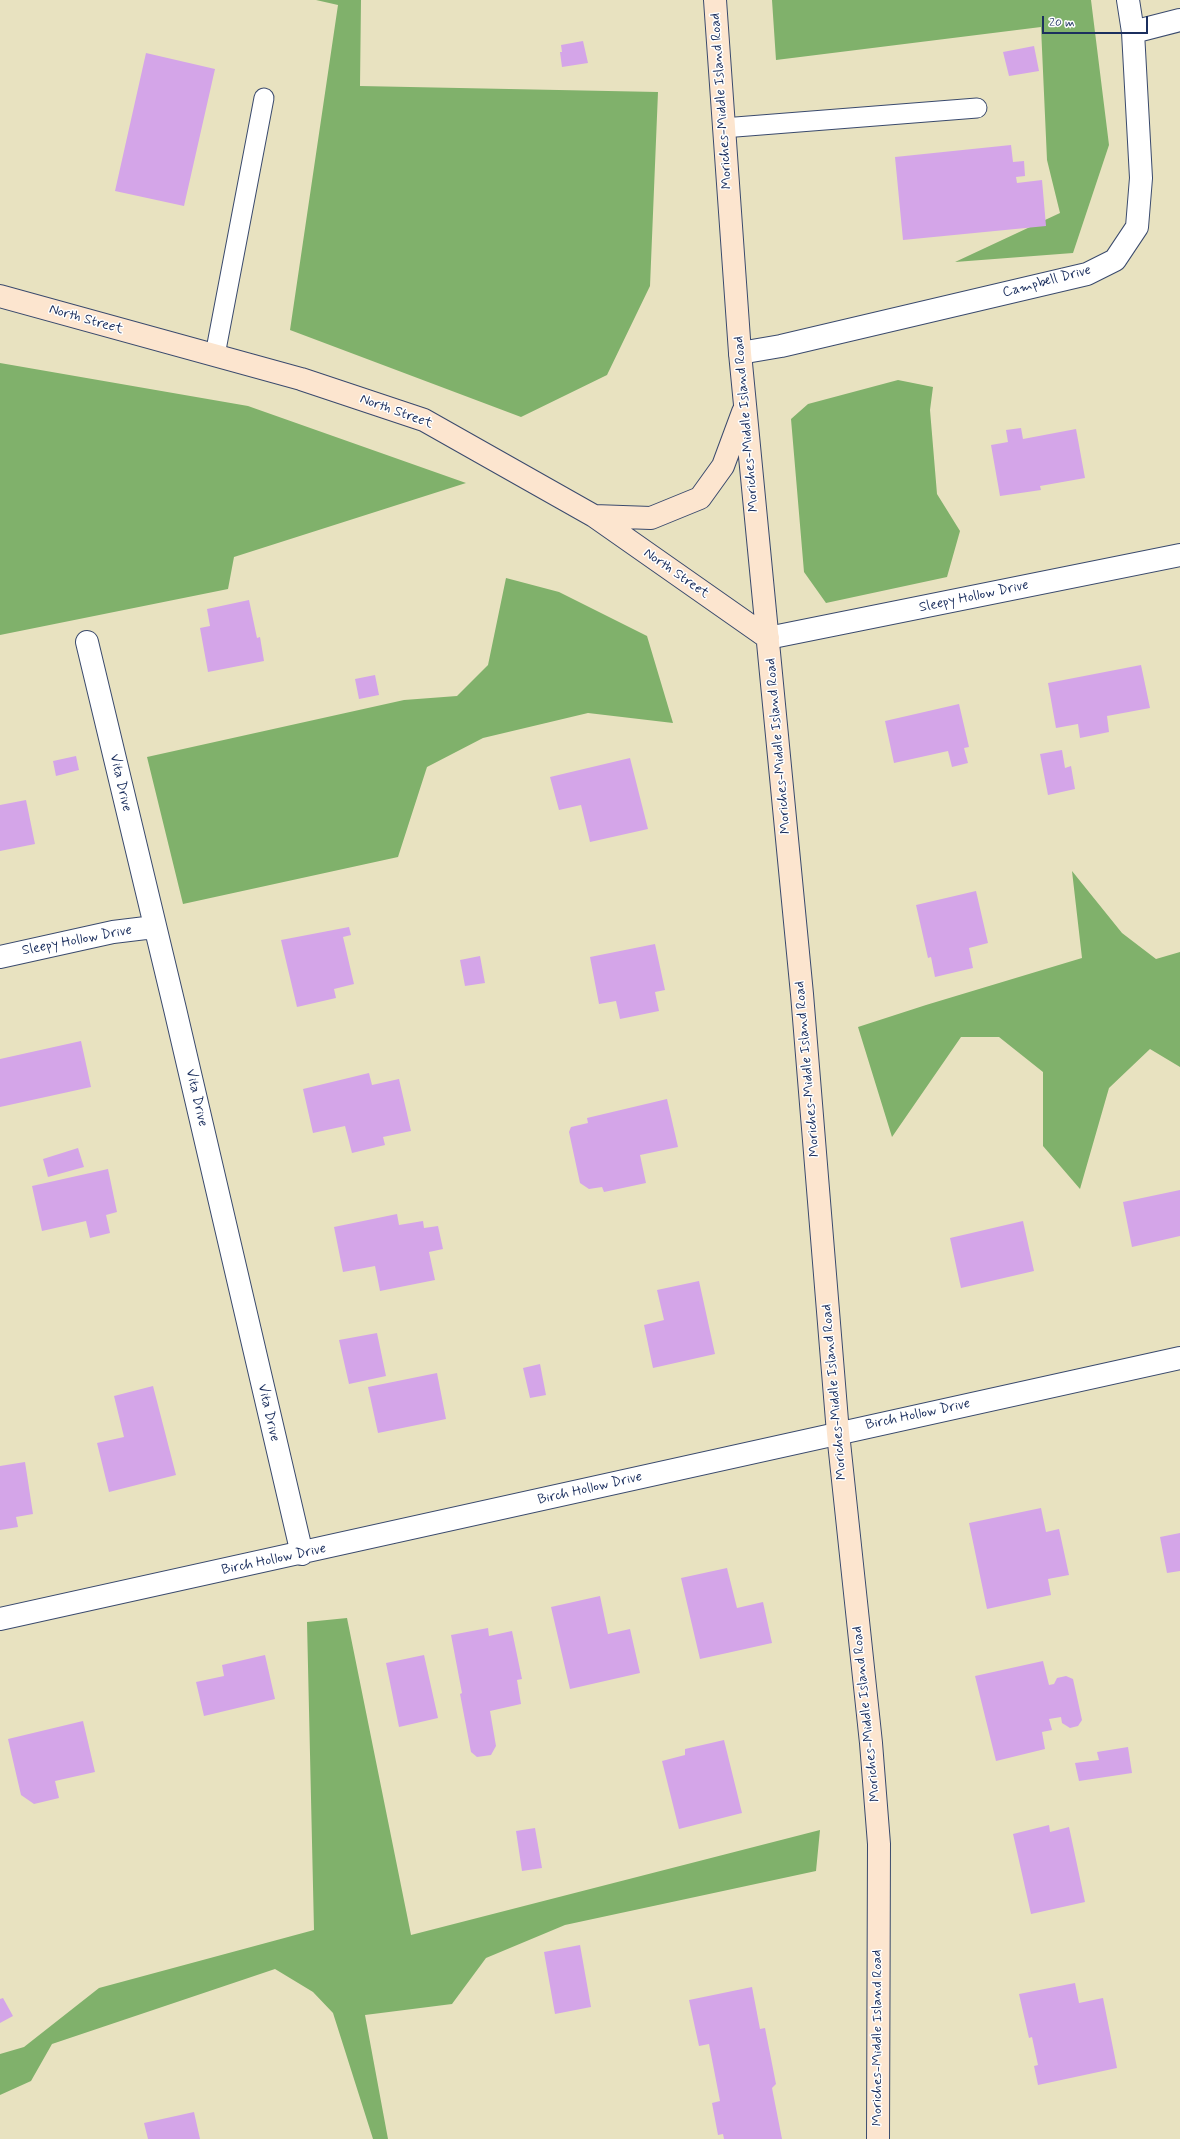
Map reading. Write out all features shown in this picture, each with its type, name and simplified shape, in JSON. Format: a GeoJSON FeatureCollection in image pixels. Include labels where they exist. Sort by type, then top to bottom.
{"type":"FeatureCollection","features":[{"type":"Feature","properties":{"kind":"main road","name":"Moriches-Middle Island Road"},"geometry":{"type":"LineString","coordinates":[[715,0],[740,353],[802,994],[838,1433],[870,1735],[879,1844],[878,2139]]}},
{"type":"Feature","properties":{"kind":"main road","name":"North Street"},"geometry":{"type":"LineString","coordinates":[[0,296],[301,379],[424,420],[594,516],[768,638]]}},
{"type":"Feature","properties":{"kind":"main road"},"geometry":{"type":"LineString","coordinates":[[594,516],[651,518],[700,498],[723,466],[745,407]]}},
{"type":"Feature","properties":{"kind":"street","name":"Campbell Drive"},"geometry":{"type":"LineString","coordinates":[[740,353],[782,346],[1087,274],[1116,260],[1137,227],[1140,185],[1133,32],[1128,0]]}},
{"type":"Feature","properties":{"kind":"street"},"geometry":{"type":"LineString","coordinates":[[1133,32],[1180,20]]}},
{"type":"Feature","properties":{"kind":"street","name":"Sleepy Hollow Drive"},"geometry":{"type":"LineString","coordinates":[[768,638],[1180,554]]}},
{"type":"Feature","properties":{"kind":"street","name":"Vita Drive"},"geometry":{"type":"LineString","coordinates":[[87,642],[154,927],[175,1009],[302,1554]]}},
{"type":"Feature","properties":{"kind":"street","name":"Sleepy Hollow Drive"},"geometry":{"type":"LineString","coordinates":[[0,957],[113,932],[154,927]]}},
{"type":"Feature","properties":{"kind":"street","name":"Birch Hollow Drive"},"geometry":{"type":"LineString","coordinates":[[0,1619],[302,1554],[838,1433],[1180,1358]]}},
{"type":"Feature","properties":{"kind":"lane"},"geometry":{"type":"LineString","coordinates":[[215,355],[264,98]]}},
{"type":"Feature","properties":{"kind":"lane"},"geometry":{"type":"LineString","coordinates":[[723,128],[977,108]]}},
{"type":"Feature","properties":{"kind":"green space"},"geometry":{"type":"Polygon","coordinates":[[[316,0],[361,0],[360,86],[658,92],[650,286],[607,375],[521,417],[290,330],[338,5],[316,0]]]}},
{"type":"Feature","properties":{"kind":"green space"},"geometry":{"type":"Polygon","coordinates":[[[772,0],[1091,0],[1109,145],[1073,253],[955,262],[1060,213],[1047,160],[1041,27],[776,60],[772,0]]]}},
{"type":"Feature","properties":{"kind":"green space"},"geometry":{"type":"Polygon","coordinates":[[[0,363],[248,406],[466,483],[234,557],[228,589],[0,635],[0,363]]]}},
{"type":"Feature","properties":{"kind":"green space"},"geometry":{"type":"Polygon","coordinates":[[[898,380],[933,387],[930,410],[937,494],[960,531],[947,577],[826,603],[804,572],[791,419],[808,404],[898,380]]]}},
{"type":"Feature","properties":{"kind":"green space"},"geometry":{"type":"Polygon","coordinates":[[[506,578],[559,592],[647,636],[673,723],[588,713],[483,738],[427,767],[398,857],[183,904],[147,757],[404,700],[457,696],[488,665],[506,578]]]}},
{"type":"Feature","properties":{"kind":"green space"},"geometry":{"type":"Polygon","coordinates":[[[1072,871],[1122,933],[1156,959],[1180,952],[1180,1067],[1150,1049],[1109,1088],[1080,1189],[1043,1146],[1043,1072],[999,1037],[961,1037],[892,1137],[858,1027],[1082,958],[1072,871]]]}},
{"type":"Feature","properties":{"kind":"green space"},"geometry":{"type":"Polygon","coordinates":[[[347,1618],[411,1935],[820,1830],[816,1871],[565,1925],[486,1958],[452,2004],[365,2015],[388,2139],[373,2139],[333,2013],[313,1992],[275,1969],[52,2044],[31,2081],[0,2095],[0,2054],[24,2047],[99,1988],[314,1930],[307,1622],[347,1618]]]}},
{"type":"Feature","properties":{"kind":"building"},"geometry":{"type":"Polygon","coordinates":[[[583,41],[588,63],[562,67],[560,52],[562,52],[561,45],[583,41]]]}},
{"type":"Feature","properties":{"kind":"building"},"geometry":{"type":"Polygon","coordinates":[[[1034,46],[1039,71],[1009,76],[1003,52],[1034,46]]]}},
{"type":"Feature","properties":{"kind":"building"},"geometry":{"type":"Polygon","coordinates":[[[146,53],[215,69],[184,206],[115,191],[146,53]]]}},
{"type":"Feature","properties":{"kind":"building"},"geometry":{"type":"Polygon","coordinates":[[[1011,145],[1013,162],[1024,161],[1025,176],[1016,177],[1017,183],[1042,180],[1046,226],[903,240],[895,157],[1011,145]]]}},
{"type":"Feature","properties":{"kind":"building"},"geometry":{"type":"Polygon","coordinates":[[[1021,428],[1023,439],[1076,429],[1085,478],[1040,486],[1041,490],[1000,496],[991,445],[1008,442],[1006,430],[1021,428]]]}},
{"type":"Feature","properties":{"kind":"building"},"geometry":{"type":"Polygon","coordinates":[[[249,600],[257,638],[260,637],[264,661],[208,672],[200,628],[210,626],[207,609],[249,600]]]}},
{"type":"Feature","properties":{"kind":"building"},"geometry":{"type":"Polygon","coordinates":[[[1141,665],[1150,708],[1107,716],[1109,732],[1080,738],[1078,724],[1056,728],[1048,683],[1141,665]]]}},
{"type":"Feature","properties":{"kind":"building"},"geometry":{"type":"Polygon","coordinates":[[[375,675],[379,695],[359,699],[355,679],[375,675]]]}},
{"type":"Feature","properties":{"kind":"building"},"geometry":{"type":"Polygon","coordinates":[[[959,704],[969,747],[964,748],[968,763],[952,767],[948,751],[894,763],[885,721],[959,704]]]}},
{"type":"Feature","properties":{"kind":"building"},"geometry":{"type":"Polygon","coordinates":[[[1062,750],[1065,768],[1071,766],[1075,789],[1048,795],[1040,754],[1062,750]]]}},
{"type":"Feature","properties":{"kind":"building"},"geometry":{"type":"Polygon","coordinates":[[[76,756],[79,770],[56,776],[53,761],[76,756]]]}},
{"type":"Feature","properties":{"kind":"building"},"geometry":{"type":"Polygon","coordinates":[[[630,758],[648,829],[590,842],[581,805],[559,810],[550,777],[630,758]]]}},
{"type":"Feature","properties":{"kind":"building"},"geometry":{"type":"Polygon","coordinates":[[[26,800],[35,844],[0,851],[0,805],[26,800]]]}},
{"type":"Feature","properties":{"kind":"building"},"geometry":{"type":"Polygon","coordinates":[[[976,891],[988,943],[969,948],[973,968],[935,977],[931,957],[928,958],[916,905],[976,891]]]}},
{"type":"Feature","properties":{"kind":"building"},"geometry":{"type":"Polygon","coordinates":[[[349,927],[351,935],[343,937],[354,984],[334,989],[336,998],[297,1007],[281,940],[349,927]]]}},
{"type":"Feature","properties":{"kind":"building"},"geometry":{"type":"Polygon","coordinates":[[[655,944],[665,990],[655,992],[659,1011],[620,1019],[616,1001],[599,1004],[590,957],[655,944]]]}},
{"type":"Feature","properties":{"kind":"building"},"geometry":{"type":"Polygon","coordinates":[[[480,956],[485,983],[465,986],[460,960],[480,956]]]}},
{"type":"Feature","properties":{"kind":"building"},"geometry":{"type":"Polygon","coordinates":[[[81,1041],[91,1087],[0,1107],[0,1059],[81,1041]]]}},
{"type":"Feature","properties":{"kind":"building"},"geometry":{"type":"Polygon","coordinates":[[[369,1073],[372,1085],[399,1079],[411,1131],[383,1137],[385,1145],[352,1153],[345,1126],[313,1133],[303,1089],[369,1073]]]}},
{"type":"Feature","properties":{"kind":"building"},"geometry":{"type":"Polygon","coordinates":[[[667,1099],[678,1147],[640,1155],[646,1183],[604,1192],[602,1187],[589,1189],[580,1183],[569,1132],[571,1127],[588,1123],[587,1118],[667,1099]]]}},
{"type":"Feature","properties":{"kind":"building"},"geometry":{"type":"Polygon","coordinates":[[[78,1148],[84,1167],[48,1177],[43,1159],[78,1148]]]}},
{"type":"Feature","properties":{"kind":"building"},"geometry":{"type":"Polygon","coordinates":[[[108,1169],[117,1212],[106,1215],[110,1233],[90,1238],[86,1221],[42,1231],[32,1186],[108,1169]]]}},
{"type":"Feature","properties":{"kind":"building"},"geometry":{"type":"Polygon","coordinates":[[[1180,1190],[1180,1236],[1132,1247],[1123,1202],[1180,1190]]]}},
{"type":"Feature","properties":{"kind":"building"},"geometry":{"type":"Polygon","coordinates":[[[397,1214],[399,1225],[423,1221],[424,1228],[438,1226],[443,1249],[429,1252],[435,1280],[380,1291],[375,1266],[343,1272],[334,1227],[397,1214]]]}},
{"type":"Feature","properties":{"kind":"building"},"geometry":{"type":"Polygon","coordinates":[[[1023,1221],[1034,1271],[961,1288],[950,1238],[1023,1221]]]}},
{"type":"Feature","properties":{"kind":"building"},"geometry":{"type":"Polygon","coordinates":[[[699,1281],[715,1354],[653,1368],[644,1325],[664,1320],[657,1290],[699,1281]]]}},
{"type":"Feature","properties":{"kind":"building"},"geometry":{"type":"Polygon","coordinates":[[[377,1333],[386,1376],[349,1384],[339,1340],[377,1333]]]}},
{"type":"Feature","properties":{"kind":"building"},"geometry":{"type":"Polygon","coordinates":[[[540,1364],[546,1395],[530,1398],[523,1368],[540,1364]]]}},
{"type":"Feature","properties":{"kind":"building"},"geometry":{"type":"Polygon","coordinates":[[[437,1373],[446,1419],[378,1433],[368,1387],[437,1373]]]}},
{"type":"Feature","properties":{"kind":"building"},"geometry":{"type":"Polygon","coordinates":[[[153,1386],[176,1475],[109,1492],[97,1443],[124,1437],[114,1396],[153,1386]]]}},
{"type":"Feature","properties":{"kind":"building"},"geometry":{"type":"Polygon","coordinates":[[[25,1462],[33,1514],[16,1517],[18,1527],[0,1530],[0,1466],[25,1462]]]}},
{"type":"Feature","properties":{"kind":"building"},"geometry":{"type":"Polygon","coordinates":[[[1041,1508],[1046,1532],[1059,1529],[1069,1575],[1048,1579],[1051,1595],[987,1609],[969,1523],[1041,1508]]]}},
{"type":"Feature","properties":{"kind":"building"},"geometry":{"type":"Polygon","coordinates":[[[1180,1533],[1180,1571],[1167,1573],[1160,1537],[1180,1533]]]}},
{"type":"Feature","properties":{"kind":"building"},"geometry":{"type":"Polygon","coordinates":[[[727,1568],[737,1608],[763,1602],[772,1643],[700,1659],[681,1578],[727,1568]]]}},
{"type":"Feature","properties":{"kind":"building"},"geometry":{"type":"Polygon","coordinates":[[[600,1596],[608,1634],[630,1629],[640,1673],[570,1689],[551,1607],[600,1596]]]}},
{"type":"Feature","properties":{"kind":"building"},"geometry":{"type":"Polygon","coordinates":[[[488,1628],[489,1636],[512,1631],[522,1679],[517,1680],[521,1704],[490,1711],[496,1746],[491,1755],[477,1757],[471,1752],[451,1635],[488,1628]]]}},
{"type":"Feature","properties":{"kind":"building"},"geometry":{"type":"Polygon","coordinates":[[[265,1655],[275,1699],[204,1716],[196,1682],[224,1676],[222,1665],[265,1655]]]}},
{"type":"Feature","properties":{"kind":"building"},"geometry":{"type":"Polygon","coordinates":[[[424,1655],[438,1718],[399,1727],[386,1663],[424,1655]]]}},
{"type":"Feature","properties":{"kind":"building"},"geometry":{"type":"Polygon","coordinates":[[[1043,1661],[1049,1685],[1054,1684],[1057,1678],[1066,1676],[1073,1679],[1082,1720],[1078,1726],[1070,1728],[1062,1723],[1061,1717],[1049,1719],[1052,1730],[1042,1732],[1045,1749],[996,1761],[975,1676],[1043,1661]]]}},
{"type":"Feature","properties":{"kind":"building"},"geometry":{"type":"Polygon","coordinates":[[[83,1721],[95,1772],[55,1781],[59,1798],[34,1804],[21,1795],[8,1739],[83,1721]]]}},
{"type":"Feature","properties":{"kind":"building"},"geometry":{"type":"Polygon","coordinates":[[[724,1740],[742,1813],[679,1829],[662,1761],[685,1755],[685,1749],[724,1740]]]}},
{"type":"Feature","properties":{"kind":"building"},"geometry":{"type":"Polygon","coordinates":[[[1128,1747],[1132,1773],[1079,1781],[1075,1763],[1099,1760],[1097,1752],[1128,1747]]]}},
{"type":"Feature","properties":{"kind":"building"},"geometry":{"type":"Polygon","coordinates":[[[1049,1825],[1050,1832],[1069,1827],[1085,1902],[1031,1914],[1013,1834],[1049,1825]]]}},
{"type":"Feature","properties":{"kind":"building"},"geometry":{"type":"Polygon","coordinates":[[[535,1828],[542,1868],[522,1871],[516,1831],[535,1828]]]}},
{"type":"Feature","properties":{"kind":"building"},"geometry":{"type":"Polygon","coordinates":[[[580,1945],[591,2007],[555,2014],[544,1952],[580,1945]]]}},
{"type":"Feature","properties":{"kind":"building"},"geometry":{"type":"Polygon","coordinates":[[[1075,1983],[1079,2003],[1103,1998],[1117,2068],[1038,2085],[1034,2066],[1038,2065],[1032,2037],[1029,2038],[1019,1994],[1075,1983]]]}},
{"type":"Feature","properties":{"kind":"building"},"geometry":{"type":"Polygon","coordinates":[[[752,1987],[760,2029],[765,2028],[776,2084],[772,2088],[782,2139],[724,2139],[723,2134],[718,2135],[712,2103],[720,2101],[709,2044],[699,2046],[689,2000],[752,1987]]]}},
{"type":"Feature","properties":{"kind":"building"},"geometry":{"type":"Polygon","coordinates":[[[3,1998],[13,2016],[0,2023],[0,1999],[3,1998]]]}},
{"type":"Feature","properties":{"kind":"building"},"geometry":{"type":"Polygon","coordinates":[[[194,2112],[200,2139],[148,2139],[144,2123],[194,2112]]]}}]}
